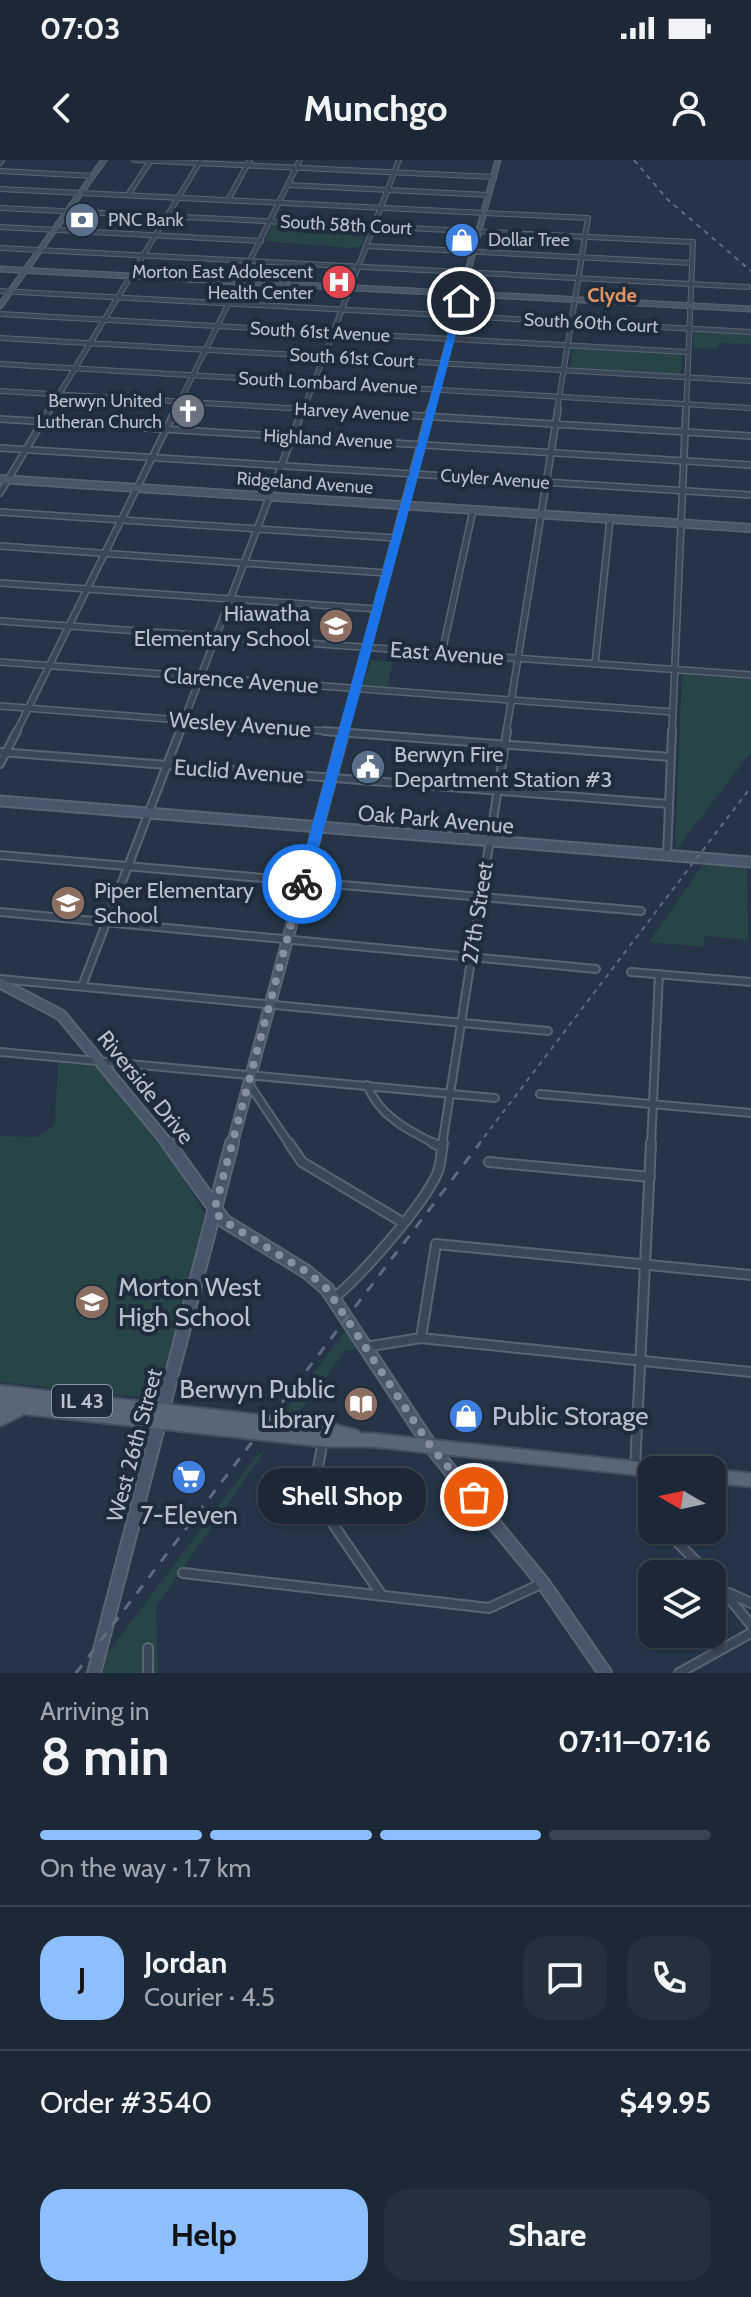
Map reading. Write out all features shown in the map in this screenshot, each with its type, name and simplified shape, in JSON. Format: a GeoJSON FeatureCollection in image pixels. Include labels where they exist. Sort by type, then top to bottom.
{"type":"FeatureCollection","features":[{"type":"Feature","properties":{"kind":"main road","name":"IL 43"},"geometry":{"type":"LineString","coordinates":[[0,1392],[323,1440],[372,1440]]}},
{"type":"Feature","properties":{"kind":"main road","name":"IL 43"},"geometry":{"type":"LineString","coordinates":[[0,1405],[325,1429],[372,1440],[638,1468]]}},
{"type":"Feature","properties":{"kind":"main road"},"geometry":{"type":"LineString","coordinates":[[0,1419],[16,1410],[36,1409]]}},
{"type":"Feature","properties":{"kind":"main road"},"geometry":{"type":"LineString","coordinates":[[726,1477],[751,1480]]}},
{"type":"Feature","properties":{"kind":"street"},"geometry":{"type":"LineString","coordinates":[[0,306],[4,293],[102,160]]}},
{"type":"Feature","properties":{"kind":"street"},"geometry":{"type":"LineString","coordinates":[[134,160],[494,177]]}},
{"type":"Feature","properties":{"kind":"street"},"geometry":{"type":"LineString","coordinates":[[128,195],[151,160]]}},
{"type":"Feature","properties":{"kind":"street"},"geometry":{"type":"LineString","coordinates":[[228,200],[250,160]]}},
{"type":"Feature","properties":{"kind":"street"},"geometry":{"type":"LineString","coordinates":[[0,764],[3,752],[88,589],[300,160]]}},
{"type":"Feature","properties":{"kind":"street"},"geometry":{"type":"LineString","coordinates":[[82,986],[399,160]]}},
{"type":"Feature","properties":{"kind":"street","name":"West 26th Street"},"geometry":{"type":"LineString","coordinates":[[94,1673],[214,1211],[497,160]]}},
{"type":"Feature","properties":{"kind":"street"},"geometry":{"type":"LineString","coordinates":[[0,493],[4,480],[26,450],[200,162]]}},
{"type":"Feature","properties":{"kind":"street"},"geometry":{"type":"LineString","coordinates":[[0,171],[90,176]]}},
{"type":"Feature","properties":{"kind":"street"},"geometry":{"type":"LineString","coordinates":[[288,185],[489,195]]}},
{"type":"Feature","properties":{"kind":"street"},"geometry":{"type":"LineString","coordinates":[[0,189],[484,213]]}},
{"type":"Feature","properties":{"kind":"street","name":"South 58th Court"},"geometry":{"type":"LineString","coordinates":[[0,208],[693,242],[692,263]]}},
{"type":"Feature","properties":{"kind":"street","name":"27th Street"},"geometry":{"type":"LineString","coordinates":[[333,1299],[355,1280],[439,1170],[588,218],[484,213]]}},
{"type":"Feature","properties":{"kind":"street"},"geometry":{"type":"LineString","coordinates":[[0,227],[261,241]]}},
{"type":"Feature","properties":{"kind":"street"},"geometry":{"type":"LineString","coordinates":[[366,246],[692,263],[667,856]]}},
{"type":"Feature","properties":{"kind":"street"},"geometry":{"type":"LineString","coordinates":[[0,248],[748,287]]}},
{"type":"Feature","properties":{"kind":"street"},"geometry":{"type":"LineString","coordinates":[[0,269],[751,309]]}},
{"type":"Feature","properties":{"kind":"street","name":"South 60th Court"},"geometry":{"type":"LineString","coordinates":[[4,293],[751,332]]}},
{"type":"Feature","properties":{"kind":"street","name":"South 61st Avenue"},"geometry":{"type":"LineString","coordinates":[[0,314],[687,352]]}},
{"type":"Feature","properties":{"kind":"street","name":"South 61st Court"},"geometry":{"type":"LineString","coordinates":[[0,338],[751,381]]}},
{"type":"Feature","properties":{"kind":"street","name":"South Lombard Avenue"},"geometry":{"type":"LineString","coordinates":[[0,364],[751,408]]}},
{"type":"Feature","properties":{"kind":"street","name":"Harvey Avenue"},"geometry":{"type":"LineString","coordinates":[[0,391],[751,436]]}},
{"type":"Feature","properties":{"kind":"street","name":"Highland Avenue"},"geometry":{"type":"LineString","coordinates":[[0,419],[751,465]]}},
{"type":"Feature","properties":{"kind":"street","name":"Cuyler Avenue"},"geometry":{"type":"LineString","coordinates":[[0,448],[751,495]]}},
{"type":"Feature","properties":{"kind":"street","name":"Ridgeland Avenue"},"geometry":{"type":"LineString","coordinates":[[4,480],[751,528]]}},
{"type":"Feature","properties":{"kind":"street"},"geometry":{"type":"LineString","coordinates":[[442,653],[473,510]]}},
{"type":"Feature","properties":{"kind":"street"},"geometry":{"type":"LineString","coordinates":[[0,512],[396,538]]}},
{"type":"Feature","properties":{"kind":"street"},"geometry":{"type":"LineString","coordinates":[[595,664],[610,519]]}},
{"type":"Feature","properties":{"kind":"street"},"geometry":{"type":"LineString","coordinates":[[751,528],[751,535]]}},
{"type":"Feature","properties":{"kind":"street"},"geometry":{"type":"LineString","coordinates":[[0,546],[386,573]]}},
{"type":"Feature","properties":{"kind":"street"},"geometry":{"type":"LineString","coordinates":[[0,583],[377,609]]}},
{"type":"Feature","properties":{"kind":"street","name":"East Avenue"},"geometry":{"type":"LineString","coordinates":[[0,621],[751,675]]}},
{"type":"Feature","properties":{"kind":"street","name":"Clarence Avenue"},"geometry":{"type":"LineString","coordinates":[[0,662],[673,712]]}},
{"type":"Feature","properties":{"kind":"street","name":"Wesley Avenue"},"geometry":{"type":"LineString","coordinates":[[0,706],[671,757]]}},
{"type":"Feature","properties":{"kind":"street","name":"Euclid Avenue"},"geometry":{"type":"LineString","coordinates":[[3,752],[669,804]]}},
{"type":"Feature","properties":{"kind":"street","name":"Oak Park Avenue"},"geometry":{"type":"LineString","coordinates":[[0,801],[751,862]]}},
{"type":"Feature","properties":{"kind":"street"},"geometry":{"type":"LineString","coordinates":[[0,855],[641,911]]}},
{"type":"Feature","properties":{"kind":"street"},"geometry":{"type":"LineString","coordinates":[[0,912],[596,969]]}},
{"type":"Feature","properties":{"kind":"street"},"geometry":{"type":"LineString","coordinates":[[631,972],[751,982]]}},
{"type":"Feature","properties":{"kind":"street"},"geometry":{"type":"LineString","coordinates":[[635,1468],[659,974]]}},
{"type":"Feature","properties":{"kind":"street"},"geometry":{"type":"LineString","coordinates":[[0,981],[82,986],[548,1031]]}},
{"type":"Feature","properties":{"kind":"street","name":"Riverside Drive"},"geometry":{"type":"LineString","coordinates":[[0,981],[61,1015],[163,1136],[224,1221],[307,1272],[327,1289],[431,1447],[543,1583],[605,1673]]}},
{"type":"Feature","properties":{"kind":"street"},"geometry":{"type":"LineString","coordinates":[[0,1052],[250,1079],[367,1085],[495,1098]]}},
{"type":"Feature","properties":{"kind":"street"},"geometry":{"type":"LineString","coordinates":[[250,1079],[302,1162],[402,1222]]}},
{"type":"Feature","properties":{"kind":"street"},"geometry":{"type":"LineString","coordinates":[[367,1085],[377,1108],[395,1122],[441,1147]]}},
{"type":"Feature","properties":{"kind":"street"},"geometry":{"type":"LineString","coordinates":[[540,1094],[751,1113]]}},
{"type":"Feature","properties":{"kind":"street"},"geometry":{"type":"LineString","coordinates":[[489,1162],[650,1177]]}},
{"type":"Feature","properties":{"kind":"street"},"geometry":{"type":"LineString","coordinates":[[421,1338],[436,1244],[751,1275]]}},
{"type":"Feature","properties":{"kind":"street"},"geometry":{"type":"LineString","coordinates":[[365,1347],[421,1338],[751,1372]]}},
{"type":"Feature","properties":{"kind":"street"},"geometry":{"type":"LineString","coordinates":[[323,1440],[313,1495],[381,1594]]}},
{"type":"Feature","properties":{"kind":"street"},"geometry":{"type":"LineString","coordinates":[[679,1544],[694,1560]]}},
{"type":"Feature","properties":{"kind":"street"},"geometry":{"type":"LineString","coordinates":[[183,1573],[489,1608],[543,1583]]}},
{"type":"Feature","properties":{"kind":"street"},"geometry":{"type":"LineString","coordinates":[[726,1591],[751,1603]]}},
{"type":"Feature","properties":{"kind":"street"},"geometry":{"type":"LineString","coordinates":[[726,1592],[751,1625]]}},
{"type":"Feature","properties":{"kind":"street"},"geometry":{"type":"LineString","coordinates":[[679,1673],[751,1633]]}},
{"type":"Feature","properties":{"kind":"street"},"geometry":{"type":"LineString","coordinates":[[148,1648],[148,1673]]}},
{"type":"Feature","properties":{"kind":"green space"},"geometry":{"type":"Polygon","coordinates":[[[273,223],[367,228],[361,246],[351,248],[265,241],[273,223]]]}},
{"type":"Feature","properties":{"kind":"green space"},"geometry":{"type":"Polygon","coordinates":[[[694,331],[751,334],[751,344],[719,343],[718,349],[693,348],[694,331]]]}},
{"type":"Feature","properties":{"kind":"green space"},"geometry":{"type":"Polygon","coordinates":[[[573,348],[682,354],[680,375],[570,368],[573,348]]]}},
{"type":"Feature","properties":{"kind":"green space"},"geometry":{"type":"Polygon","coordinates":[[[371,660],[393,662],[387,687],[363,685],[371,660]]]}},
{"type":"Feature","properties":{"kind":"green space"},"geometry":{"type":"Polygon","coordinates":[[[682,674],[751,679],[751,752],[675,851],[682,674]]]}},
{"type":"Feature","properties":{"kind":"green space"},"geometry":{"type":"Polygon","coordinates":[[[705,862],[747,866],[748,940],[704,936],[704,947],[649,942],[705,862]]]}},
{"type":"Feature","properties":{"kind":"green space","name":"Morton West High School"},"geometry":{"type":"Polygon","coordinates":[[[58,1062],[99,1067],[158,1137],[205,1214],[157,1399],[0,1382],[0,1136],[38,1137],[55,1124],[58,1062]]]}},
{"type":"Feature","properties":{"kind":"green space"},"geometry":{"type":"Polygon","coordinates":[[[347,1329],[356,1347],[352,1351],[346,1350],[299,1412],[303,1417],[282,1415],[347,1329]]]}},
{"type":"Feature","properties":{"kind":"green space"},"geometry":{"type":"Polygon","coordinates":[[[265,1451],[156,1606],[158,1673],[103,1673],[107,1654],[256,1456],[265,1451]]]}},
{"type":"Feature","properties":{"kind":"railway"},"geometry":{"type":"LineString","coordinates":[[634,160],[667,199],[751,271]]}},
{"type":"Feature","properties":{"kind":"railway"},"geometry":{"type":"LineString","coordinates":[[478,1145],[751,787]]}},
{"type":"Feature","properties":{"kind":"railway"},"geometry":{"type":"LineString","coordinates":[[76,1673],[480,1143]]}},
{"type":"Feature","properties":{"kind":"way so far"},"geometry":{"type":"LineString","coordinates":[[302,884],[214,1211],[224,1221],[307,1272],[327,1289],[431,1447],[474,1497]]}},
{"type":"Feature","properties":{"kind":"place","name":"PNC Bank"},"geometry":{"type":"Point","coordinates":[82,220]}},
{"type":"Feature","properties":{"kind":"place","name":"Dollar Tree"},"geometry":{"type":"Point","coordinates":[462,240]}},
{"type":"Feature","properties":{"kind":"place","name":"Morton East Adolescent Health Center"},"geometry":{"type":"Point","coordinates":[339,282]}},
{"type":"Feature","properties":{"kind":"place","name":"Berwyn United Lutheran Church"},"geometry":{"type":"Point","coordinates":[188,411]}},
{"type":"Feature","properties":{"kind":"place","name":"Hiawatha Elementary School"},"geometry":{"type":"Point","coordinates":[336,626]}},
{"type":"Feature","properties":{"kind":"place","name":"Berwyn Fire Department Station #3"},"geometry":{"type":"Point","coordinates":[368,767]}},
{"type":"Feature","properties":{"kind":"place","name":"Piper Elementary School"},"geometry":{"type":"Point","coordinates":[68,903]}},
{"type":"Feature","properties":{"kind":"place","name":"Morton West High School"},"geometry":{"type":"Point","coordinates":[92,1302]}},
{"type":"Feature","properties":{"kind":"place","name":"Berwyn Public Library"},"geometry":{"type":"Point","coordinates":[361,1404]}},
{"type":"Feature","properties":{"kind":"place","name":"Public Storage"},"geometry":{"type":"Point","coordinates":[466,1416]}},
{"type":"Feature","properties":{"kind":"place","name":"7-Eleven"},"geometry":{"type":"Point","coordinates":[189,1477]}},
{"type":"Feature","properties":{"kind":"place","name":"Shell Shop"},"geometry":{"type":"Point","coordinates":[474,1497]}},
{"type":"Feature","properties":{"kind":"district","name":"Clyde"},"geometry":{"type":"Point","coordinates":[612,295]}},
{"type":"Feature","properties":{"kind":"route"},"geometry":{"type":"LineString","coordinates":[[302,884],[461,301]]}}]}
